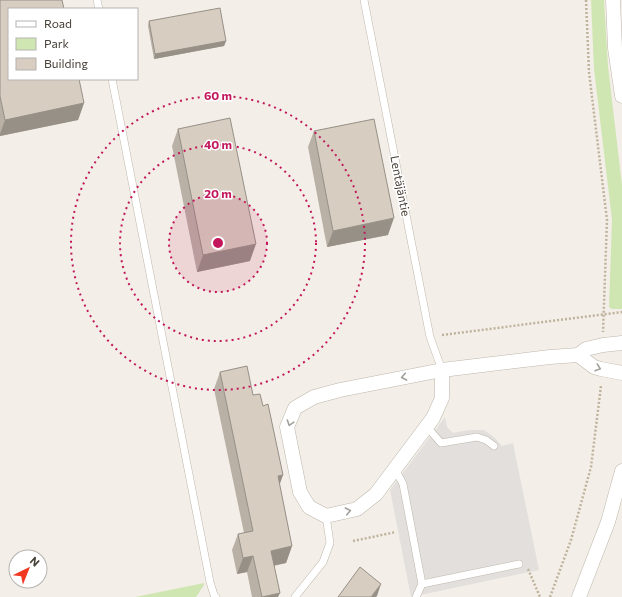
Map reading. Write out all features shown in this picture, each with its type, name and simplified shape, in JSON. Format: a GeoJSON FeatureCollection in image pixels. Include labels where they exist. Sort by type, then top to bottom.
{"type":"FeatureCollection","features":[{"type":"Feature","properties":{"kind":"street"},"geometry":{"type":"LineString","coordinates":[[614,0],[615,48],[622,96]]}},
{"type":"Feature","properties":{"kind":"street"},"geometry":{"type":"LineString","coordinates":[[442,370],[442,398],[433,418],[376,494],[356,509],[326,516],[309,507],[300,492],[287,428],[295,408],[314,397],[340,390],[442,370],[578,355],[586,349],[622,342]]}},
{"type":"Feature","properties":{"kind":"street"},"geometry":{"type":"LineString","coordinates":[[578,355],[594,367],[622,373]]}},
{"type":"Feature","properties":{"kind":"street"},"geometry":{"type":"LineString","coordinates":[[579,597],[608,522],[622,471]]}},
{"type":"Feature","properties":{"kind":"lane","name":"Lentäjäntie"},"geometry":{"type":"LineString","coordinates":[[364,0],[430,337],[442,370]]}},
{"type":"Feature","properties":{"kind":"lane"},"geometry":{"type":"LineString","coordinates":[[112,80],[208,575],[214,596]]}},
{"type":"Feature","properties":{"kind":"lane"},"geometry":{"type":"LineString","coordinates":[[427,427],[441,442],[478,437],[486,440],[494,446]]}},
{"type":"Feature","properties":{"kind":"lane"},"geometry":{"type":"LineString","coordinates":[[394,469],[403,484],[422,584],[416,597]]}},
{"type":"Feature","properties":{"kind":"lane"},"geometry":{"type":"LineString","coordinates":[[295,597],[323,562],[330,542],[326,516]]}},
{"type":"Feature","properties":{"kind":"lane"},"geometry":{"type":"LineString","coordinates":[[422,584],[519,564]]}},
{"type":"Feature","properties":{"kind":"path"},"geometry":{"type":"LineString","coordinates":[[586,0],[589,72]]}},
{"type":"Feature","properties":{"kind":"path"},"geometry":{"type":"LineString","coordinates":[[430,337],[622,312]]}},
{"type":"Feature","properties":{"kind":"path"},"geometry":{"type":"LineString","coordinates":[[353,541],[396,532]]}},
{"type":"Feature","properties":{"kind":"path"},"geometry":{"type":"LineString","coordinates":[[519,564],[528,569],[540,597]]}},
{"type":"Feature","properties":{"kind":"green space"},"geometry":{"type":"Polygon","coordinates":[[[591,0],[604,0],[608,66],[622,185],[622,309],[612,309],[609,307],[612,220],[594,69],[591,0]]]}},
{"type":"Feature","properties":{"kind":"green space"},"geometry":{"type":"Polygon","coordinates":[[[204,583],[196,597],[135,597],[204,583]]]}},
{"type":"Feature","properties":{"kind":"shaded area"},"geometry":{"type":"Polygon","coordinates":[[[445,417],[447,427],[453,433],[469,430],[484,430],[494,437],[502,446],[513,443],[539,570],[411,597],[390,490],[445,417]]]}},
{"type":"Feature","properties":{"kind":"building"},"geometry":{"type":"Polygon","coordinates":[[[0,0],[62,0],[64,8],[8,8],[8,80],[79,80],[84,103],[5,120],[0,96],[0,0]]]}},
{"type":"Feature","properties":{"kind":"building"},"geometry":{"type":"Polygon","coordinates":[[[220,8],[226,41],[155,54],[149,21],[220,8]]]}},
{"type":"Feature","properties":{"kind":"building"},"geometry":{"type":"Polygon","coordinates":[[[230,118],[256,244],[203,255],[178,129],[230,118]]]}},
{"type":"Feature","properties":{"kind":"building"},"geometry":{"type":"Polygon","coordinates":[[[374,119],[394,218],[333,231],[314,131],[374,119]]]}},
{"type":"Feature","properties":{"kind":"building"},"geometry":{"type":"Polygon","coordinates":[[[247,366],[253,395],[260,394],[263,406],[268,404],[283,475],[278,476],[292,546],[271,551],[280,593],[262,597],[253,556],[243,558],[238,534],[253,531],[220,372],[247,366]]]}},
{"type":"Feature","properties":{"kind":"building"},"geometry":{"type":"Polygon","coordinates":[[[360,567],[381,584],[371,597],[338,597],[360,567]]]}}]}
